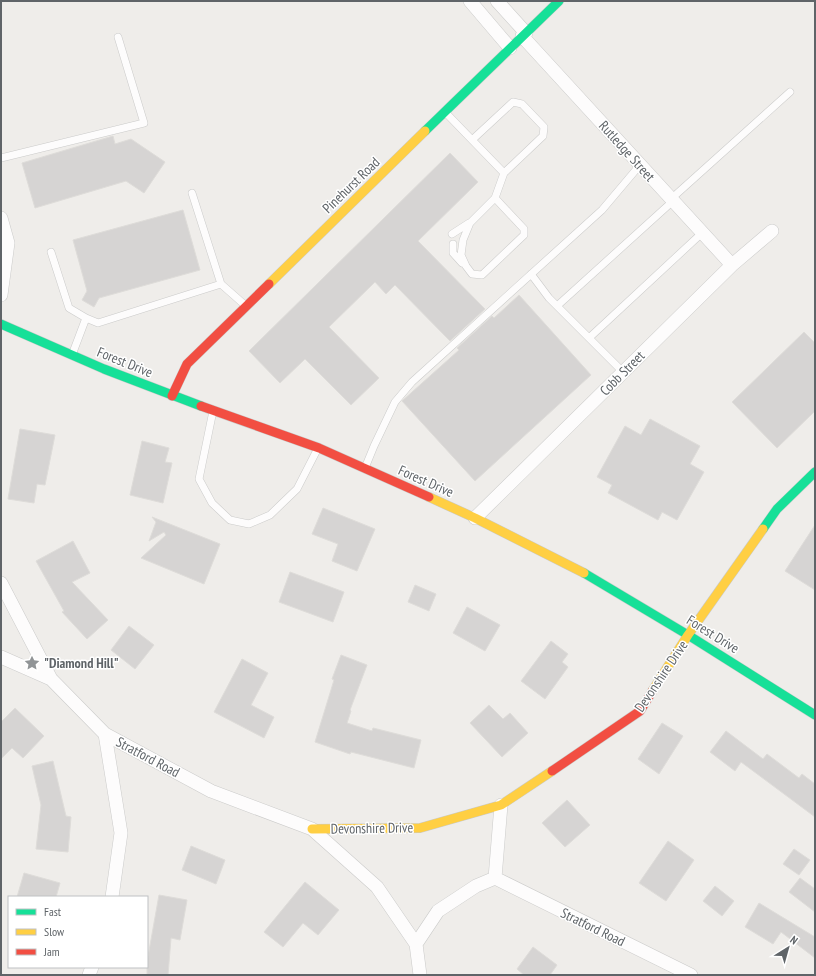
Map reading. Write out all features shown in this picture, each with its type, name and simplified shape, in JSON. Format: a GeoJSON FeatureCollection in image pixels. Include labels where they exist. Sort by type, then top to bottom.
{"type":"FeatureCollection","features":[{"type":"Feature","properties":{"kind":"street"},"geometry":{"type":"LineString","coordinates":[[470,1],[510,48]]}},
{"type":"Feature","properties":{"kind":"street","name":"Rutledge Street"},"geometry":{"type":"LineString","coordinates":[[497,1],[524,35],[732,265]]}},
{"type":"Feature","properties":{"kind":"street","name":"Pinehurst Road"},"geometry":{"type":"LineString","coordinates":[[172,396],[187,364],[559,1]]}},
{"type":"Feature","properties":{"kind":"street"},"geometry":{"type":"LineString","coordinates":[[1,218],[8,243],[3,264],[1,295]]}},
{"type":"Feature","properties":{"kind":"street","name":"Cobb Street"},"geometry":{"type":"LineString","coordinates":[[475,518],[732,265],[772,231]]}},
{"type":"Feature","properties":{"kind":"street","name":"Forest Drive"},"geometry":{"type":"LineString","coordinates":[[1,324],[172,396],[318,448],[475,518],[580,571],[688,635],[815,715]]}},
{"type":"Feature","properties":{"kind":"street","name":"Devonshire Drive"},"geometry":{"type":"LineString","coordinates":[[312,829],[420,828],[501,805],[640,711],[688,635],[777,509],[815,472]]}},
{"type":"Feature","properties":{"kind":"street"},"geometry":{"type":"LineString","coordinates":[[1,583],[51,678]]}},
{"type":"Feature","properties":{"kind":"street","name":"Stratford Road"},"geometry":{"type":"LineString","coordinates":[[1,657],[51,678],[105,734],[211,791],[312,829]]}},
{"type":"Feature","properties":{"kind":"street"},"geometry":{"type":"LineString","coordinates":[[105,734],[121,833],[112,896]]}},
{"type":"Feature","properties":{"kind":"street"},"geometry":{"type":"LineString","coordinates":[[416,944],[438,911],[476,886],[495,878],[501,805]]}},
{"type":"Feature","properties":{"kind":"street"},"geometry":{"type":"LineString","coordinates":[[312,829],[377,887],[416,944],[420,975]]}},
{"type":"Feature","properties":{"kind":"street","name":"Stratford Road"},"geometry":{"type":"LineString","coordinates":[[495,878],[691,975]]}},
{"type":"Feature","properties":{"kind":"lane"},"geometry":{"type":"LineString","coordinates":[[1,158],[144,123],[118,37]]}},
{"type":"Feature","properties":{"kind":"lane"},"geometry":{"type":"LineString","coordinates":[[557,306],[790,92]]}},
{"type":"Feature","properties":{"kind":"lane"},"geometry":{"type":"LineString","coordinates":[[452,234],[470,223],[495,198],[504,173],[543,136],[544,127],[522,104],[513,102],[472,140]]}},
{"type":"Feature","properties":{"kind":"lane"},"geometry":{"type":"LineString","coordinates":[[445,112],[504,173]]}},
{"type":"Feature","properties":{"kind":"lane"},"geometry":{"type":"LineString","coordinates":[[365,469],[395,402],[412,382],[602,210],[640,165]]}},
{"type":"Feature","properties":{"kind":"lane"},"geometry":{"type":"LineString","coordinates":[[192,193],[221,284],[246,307]]}},
{"type":"Feature","properties":{"kind":"lane"},"geometry":{"type":"LineString","coordinates":[[453,244],[453,253],[472,274],[482,275],[524,235],[524,229],[495,198]]}},
{"type":"Feature","properties":{"kind":"lane"},"geometry":{"type":"LineString","coordinates":[[466,266],[461,255],[463,240],[470,223]]}},
{"type":"Feature","properties":{"kind":"lane"},"geometry":{"type":"LineString","coordinates":[[590,338],[702,233]]}},
{"type":"Feature","properties":{"kind":"lane"},"geometry":{"type":"LineString","coordinates":[[51,252],[69,308],[98,323],[221,284]]}},
{"type":"Feature","properties":{"kind":"lane"},"geometry":{"type":"LineString","coordinates":[[531,274],[549,298],[623,372]]}},
{"type":"Feature","properties":{"kind":"lane"},"geometry":{"type":"LineString","coordinates":[[72,355],[86,318]]}},
{"type":"Feature","properties":{"kind":"lane"},"geometry":{"type":"LineString","coordinates":[[213,410],[199,479],[212,503],[230,520],[250,524],[270,515],[297,489],[318,448]]}},
{"type":"Feature","properties":{"kind":"building"},"geometry":{"type":"Polygon","coordinates":[[[113,136],[115,144],[131,139],[165,162],[144,193],[126,181],[35,208],[22,163],[113,136]]]}},
{"type":"Feature","properties":{"kind":"building"},"geometry":{"type":"Polygon","coordinates":[[[450,153],[478,182],[418,241],[485,309],[450,341],[395,285],[386,294],[375,282],[329,327],[379,378],[351,405],[305,359],[280,383],[249,351],[450,153]]]}},
{"type":"Feature","properties":{"kind":"building"},"geometry":{"type":"Polygon","coordinates":[[[183,210],[200,270],[99,298],[94,307],[82,300],[87,291],[73,240],[183,210]]]}},
{"type":"Feature","properties":{"kind":"building"},"geometry":{"type":"Polygon","coordinates":[[[519,295],[591,375],[475,481],[402,401],[459,350],[457,348],[492,316],[494,318],[519,295]]]}},
{"type":"Feature","properties":{"kind":"building"},"geometry":{"type":"Polygon","coordinates":[[[804,332],[815,343],[815,411],[777,448],[732,402],[804,332]]]}},
{"type":"Feature","properties":{"kind":"building"},"geometry":{"type":"Polygon","coordinates":[[[650,419],[700,446],[690,464],[704,472],[677,520],[662,512],[658,520],[608,493],[612,485],[597,477],[625,426],[641,435],[650,419]]]}},
{"type":"Feature","properties":{"kind":"building"},"geometry":{"type":"Polygon","coordinates":[[[20,429],[55,435],[45,485],[37,484],[34,503],[8,499],[20,429]]]}},
{"type":"Feature","properties":{"kind":"building"},"geometry":{"type":"Polygon","coordinates":[[[142,441],[169,448],[165,462],[172,463],[163,503],[130,495],[142,441]]]}},
{"type":"Feature","properties":{"kind":"building"},"geometry":{"type":"Polygon","coordinates":[[[323,508],[375,529],[357,571],[332,561],[338,544],[312,534],[323,508]]]}},
{"type":"Feature","properties":{"kind":"building"},"geometry":{"type":"Polygon","coordinates":[[[152,517],[220,544],[204,584],[141,558],[166,535],[164,532],[149,541],[156,522],[152,517]]]}},
{"type":"Feature","properties":{"kind":"building"},"geometry":{"type":"Polygon","coordinates":[[[815,525],[815,590],[785,571],[815,525]]]}},
{"type":"Feature","properties":{"kind":"building"},"geometry":{"type":"Polygon","coordinates":[[[73,541],[90,573],[72,582],[108,620],[87,639],[62,612],[64,611],[36,561],[73,541]]]}},
{"type":"Feature","properties":{"kind":"building"},"geometry":{"type":"Polygon","coordinates":[[[290,572],[344,592],[333,622],[279,602],[290,572]]]}},
{"type":"Feature","properties":{"kind":"building"},"geometry":{"type":"Polygon","coordinates":[[[415,585],[436,594],[429,611],[408,602],[415,585]]]}},
{"type":"Feature","properties":{"kind":"building"},"geometry":{"type":"Polygon","coordinates":[[[467,607],[500,625],[485,651],[453,633],[467,607]]]}},
{"type":"Feature","properties":{"kind":"building"},"geometry":{"type":"Polygon","coordinates":[[[129,626],[154,645],[135,669],[111,650],[129,626]]]}},
{"type":"Feature","properties":{"kind":"building"},"geometry":{"type":"Polygon","coordinates":[[[551,641],[568,654],[562,662],[568,667],[545,699],[521,681],[551,641]]]}},
{"type":"Feature","properties":{"kind":"building"},"geometry":{"type":"Polygon","coordinates":[[[341,655],[367,665],[350,710],[347,723],[372,731],[373,728],[421,740],[414,768],[351,752],[350,754],[315,742],[334,680],[332,679],[341,655]]]}},
{"type":"Feature","properties":{"kind":"building"},"geometry":{"type":"Polygon","coordinates":[[[242,659],[268,673],[251,705],[274,717],[264,738],[214,712],[242,659]]]}},
{"type":"Feature","properties":{"kind":"building"},"geometry":{"type":"Polygon","coordinates":[[[489,705],[503,719],[510,713],[528,733],[502,757],[470,723],[489,705]]]}},
{"type":"Feature","properties":{"kind":"building"},"geometry":{"type":"Polygon","coordinates":[[[15,708],[44,736],[23,758],[12,748],[1,759],[1,722],[15,708]]]}},
{"type":"Feature","properties":{"kind":"building"},"geometry":{"type":"Polygon","coordinates":[[[662,723],[683,736],[659,774],[638,759],[662,723]]]}},
{"type":"Feature","properties":{"kind":"building"},"geometry":{"type":"Polygon","coordinates":[[[726,731],[763,759],[767,754],[799,778],[802,774],[815,784],[815,817],[741,762],[735,771],[710,752],[726,731]]]}},
{"type":"Feature","properties":{"kind":"building"},"geometry":{"type":"Polygon","coordinates":[[[53,761],[66,816],[71,817],[68,852],[36,849],[41,805],[32,766],[53,761]]]}},
{"type":"Feature","properties":{"kind":"building"},"geometry":{"type":"Polygon","coordinates":[[[567,800],[590,825],[565,847],[542,823],[567,800]]]}},
{"type":"Feature","properties":{"kind":"building"},"geometry":{"type":"Polygon","coordinates":[[[668,841],[694,860],[666,901],[639,883],[668,841]]]}},
{"type":"Feature","properties":{"kind":"building"},"geometry":{"type":"Polygon","coordinates":[[[191,846],[225,860],[216,884],[182,870],[191,846]]]}},
{"type":"Feature","properties":{"kind":"building"},"geometry":{"type":"Polygon","coordinates":[[[794,849],[810,860],[799,875],[783,864],[794,849]]]}},
{"type":"Feature","properties":{"kind":"building"},"geometry":{"type":"Polygon","coordinates":[[[24,873],[60,883],[56,896],[17,896],[24,873]]]}},
{"type":"Feature","properties":{"kind":"building"},"geometry":{"type":"Polygon","coordinates":[[[800,878],[815,889],[815,912],[789,892],[800,878]]]}},
{"type":"Feature","properties":{"kind":"building"},"geometry":{"type":"Polygon","coordinates":[[[305,882],[339,910],[318,935],[303,923],[283,947],[264,932],[305,882]]]}},
{"type":"Feature","properties":{"kind":"building"},"geometry":{"type":"Polygon","coordinates":[[[715,886],[734,901],[722,916],[703,901],[715,886]]]}},
{"type":"Feature","properties":{"kind":"building"},"geometry":{"type":"Polygon","coordinates":[[[159,895],[187,900],[180,940],[171,938],[168,975],[147,975],[148,956],[159,895]]]}},
{"type":"Feature","properties":{"kind":"building"},"geometry":{"type":"Polygon","coordinates":[[[759,903],[815,937],[815,958],[781,932],[773,944],[745,927],[759,903]]]}},
{"type":"Feature","properties":{"kind":"building"},"geometry":{"type":"Polygon","coordinates":[[[533,947],[557,965],[550,975],[524,975],[517,969],[533,947]]]}},
{"type":"Feature","properties":{"kind":"traffic: fast"},"geometry":{"type":"LineString","coordinates":[[425,131],[559,1]]}},
{"type":"Feature","properties":{"kind":"traffic: fast"},"geometry":{"type":"LineString","coordinates":[[1,324],[104,369],[201,406]]}},
{"type":"Feature","properties":{"kind":"traffic: fast"},"geometry":{"type":"LineString","coordinates":[[763,529],[777,509],[815,472]]}},
{"type":"Feature","properties":{"kind":"traffic: fast"},"geometry":{"type":"LineString","coordinates":[[584,573],[688,635],[815,715]]}},
{"type":"Feature","properties":{"kind":"traffic: slow"},"geometry":{"type":"LineString","coordinates":[[269,284],[425,131]]}},
{"type":"Feature","properties":{"kind":"traffic: slow"},"geometry":{"type":"LineString","coordinates":[[429,497],[475,518],[584,573]]}},
{"type":"Feature","properties":{"kind":"traffic: slow"},"geometry":{"type":"LineString","coordinates":[[653,690],[688,635],[763,529]]}},
{"type":"Feature","properties":{"kind":"traffic: slow"},"geometry":{"type":"LineString","coordinates":[[312,829],[420,828],[501,805],[552,771]]}},
{"type":"Feature","properties":{"kind":"traffic: jam"},"geometry":{"type":"LineString","coordinates":[[172,396],[187,364],[269,284]]}},
{"type":"Feature","properties":{"kind":"traffic: jam"},"geometry":{"type":"LineString","coordinates":[[201,406],[319,448],[429,497]]}},
{"type":"Feature","properties":{"kind":"traffic: jam"},"geometry":{"type":"LineString","coordinates":[[552,771],[640,711],[653,690]]}},
{"type":"Feature","properties":{"kind":"place","name":"\"Diamond Hill\""},"geometry":{"type":"Point","coordinates":[32,663]}}]}
